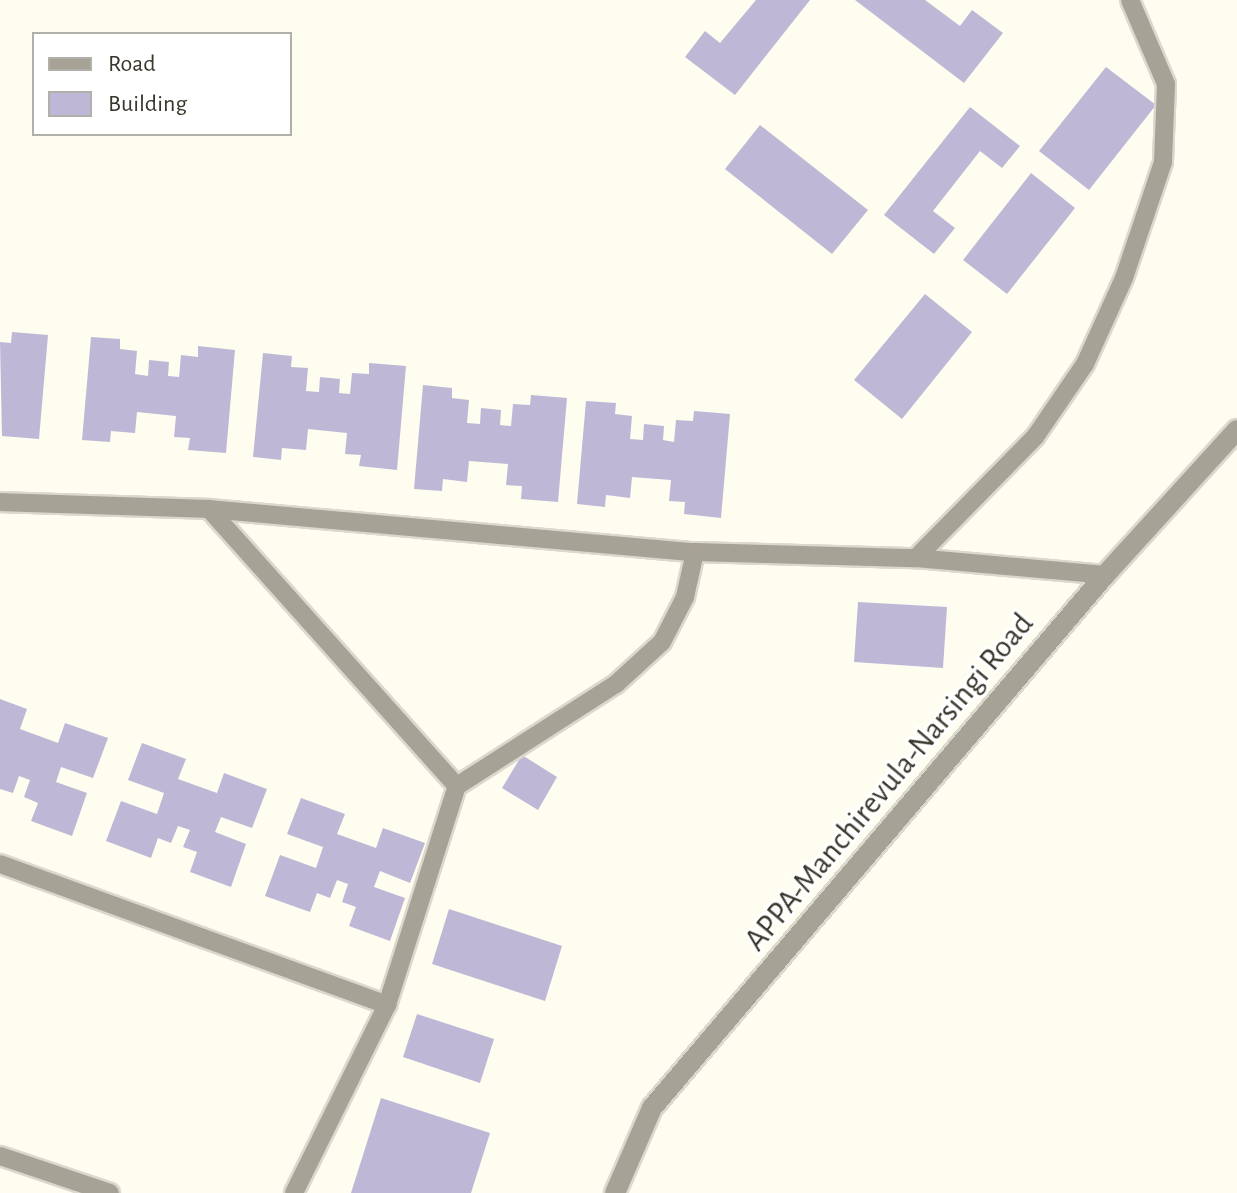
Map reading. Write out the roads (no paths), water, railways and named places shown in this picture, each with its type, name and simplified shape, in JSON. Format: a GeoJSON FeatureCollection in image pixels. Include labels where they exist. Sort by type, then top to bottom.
{"type":"FeatureCollection","features":[{"type":"Feature","properties":{"kind":"street","name":"APPA-Manchirevula-Narsingi Road"},"geometry":{"type":"LineString","coordinates":[[615,1193],[652,1108],[1105,575],[1237,430]]}},
{"type":"Feature","properties":{"kind":"lane"},"geometry":{"type":"LineString","coordinates":[[916,558],[1035,437],[1085,364],[1124,278],[1163,162],[1166,84],[1130,0]]}},
{"type":"Feature","properties":{"kind":"lane"},"geometry":{"type":"LineString","coordinates":[[0,502],[209,509],[695,552],[916,558],[1105,575]]}},
{"type":"Feature","properties":{"kind":"lane"},"geometry":{"type":"LineString","coordinates":[[209,509],[457,786]]}},
{"type":"Feature","properties":{"kind":"lane"},"geometry":{"type":"LineString","coordinates":[[294,1193],[387,1005],[457,786],[616,684],[662,642],[685,597],[695,552]]}},
{"type":"Feature","properties":{"kind":"lane"},"geometry":{"type":"LineString","coordinates":[[0,864],[387,1005]]}},
{"type":"Feature","properties":{"kind":"lane"},"geometry":{"type":"LineString","coordinates":[[0,1156],[110,1193]]}}]}
